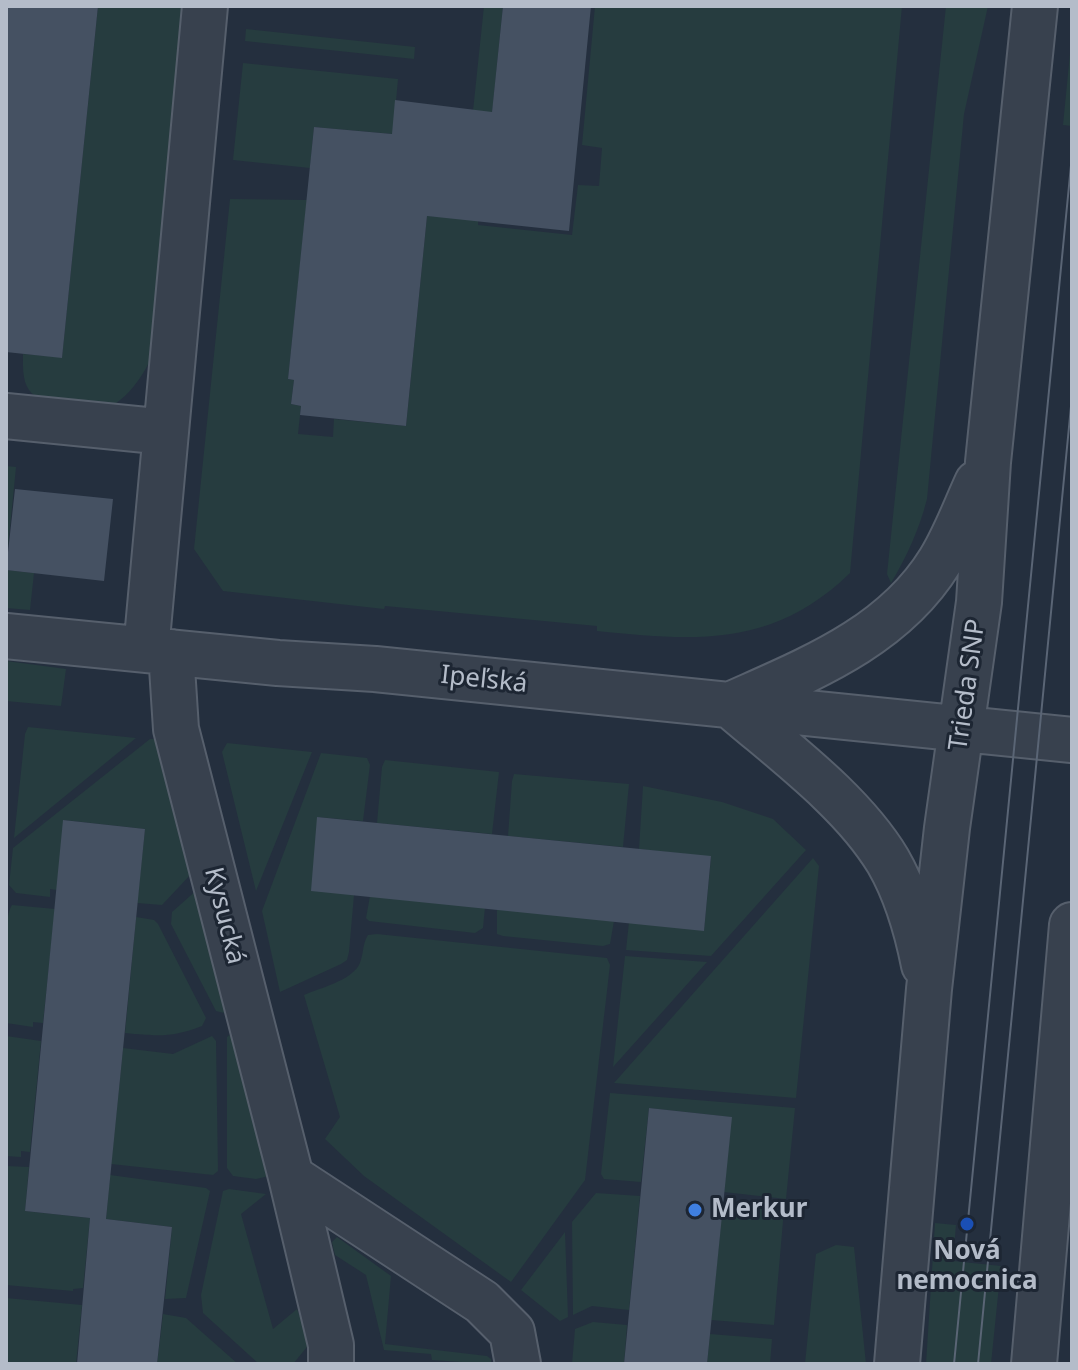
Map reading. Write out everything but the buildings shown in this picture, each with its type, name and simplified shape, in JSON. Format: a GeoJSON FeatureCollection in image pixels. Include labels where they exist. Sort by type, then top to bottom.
{"type":"FeatureCollection","features":[{"type":"Feature","properties":{"kind":"street","name":"Kysucká"},"geometry":{"type":"LineString","coordinates":[[205,6],[166,432],[158,651],[291,1177],[331,1345],[331,1364]]}},
{"type":"Feature","properties":{"kind":"street","name":"Trieda SNP"},"geometry":{"type":"LineString","coordinates":[[897,1364],[929,989],[947,828],[979,602],[988,462],[1035,6]]}},
{"type":"Feature","properties":{"kind":"street"},"geometry":{"type":"LineString","coordinates":[[6,416],[166,432]]}},
{"type":"Feature","properties":{"kind":"street"},"geometry":{"type":"LineString","coordinates":[[929,989],[913,920],[887,860],[851,815],[819,782],[730,705],[843,653],[902,608],[941,560],[988,462]]}},
{"type":"Feature","properties":{"kind":"street","name":"Ipeľská"},"geometry":{"type":"LineString","coordinates":[[6,636],[375,669],[1072,740]]}},
{"type":"Feature","properties":{"kind":"street"},"geometry":{"type":"LineString","coordinates":[[1034,1364],[1069,998],[1072,925]]}},
{"type":"Feature","properties":{"kind":"street"},"geometry":{"type":"LineString","coordinates":[[291,1177],[482,1302],[512,1332],[518,1364]]}},
{"type":"Feature","properties":{"kind":"green space"},"geometry":{"type":"Polygon","coordinates":[[[98,6],[187,6],[153,352],[146,369],[126,395],[100,410],[34,395],[25,382],[23,372],[23,354],[62,357],[98,6]]]}},
{"type":"Feature","properties":{"kind":"green space"},"geometry":{"type":"Polygon","coordinates":[[[484,6],[503,6],[490,133],[471,130],[484,6]]]}},
{"type":"Feature","properties":{"kind":"green space"},"geometry":{"type":"Polygon","coordinates":[[[595,6],[902,6],[850,573],[821,597],[792,615],[762,627],[700,637],[597,631],[597,626],[385,606],[384,609],[223,591],[194,549],[230,199],[307,200],[288,379],[294,380],[291,404],[301,406],[298,434],[333,437],[334,419],[406,426],[427,216],[478,218],[478,225],[572,235],[578,185],[599,186],[602,148],[582,145],[595,6]]]}},
{"type":"Feature","properties":{"kind":"green space"},"geometry":{"type":"Polygon","coordinates":[[[946,6],[988,6],[964,114],[927,499],[912,542],[891,583],[887,574],[946,6]]]}},
{"type":"Feature","properties":{"kind":"green space"},"geometry":{"type":"Polygon","coordinates":[[[246,29],[415,47],[414,59],[245,41],[246,29]]]}},
{"type":"Feature","properties":{"kind":"green space"},"geometry":{"type":"Polygon","coordinates":[[[1072,33],[1072,126],[1063,125],[1072,33]]]}},
{"type":"Feature","properties":{"kind":"green space"},"geometry":{"type":"Polygon","coordinates":[[[243,63],[398,79],[393,134],[314,127],[310,168],[233,160],[243,63]]]}},
{"type":"Feature","properties":{"kind":"green space"},"geometry":{"type":"Polygon","coordinates":[[[6,466],[16,467],[6,567],[6,466]]]}},
{"type":"Feature","properties":{"kind":"green space"},"geometry":{"type":"Polygon","coordinates":[[[6,570],[34,573],[30,610],[6,608],[6,570]]]}},
{"type":"Feature","properties":{"kind":"green space"},"geometry":{"type":"Polygon","coordinates":[[[6,661],[66,669],[61,706],[6,701],[6,661]]]}},
{"type":"Feature","properties":{"kind":"green space"},"geometry":{"type":"Polygon","coordinates":[[[28,727],[136,738],[14,838],[25,734],[28,727]]]}},
{"type":"Feature","properties":{"kind":"green space"},"geometry":{"type":"Polygon","coordinates":[[[150,739],[154,739],[164,757],[193,872],[162,905],[137,903],[145,829],[64,820],[57,890],[50,889],[50,897],[16,893],[9,885],[13,848],[150,739]]]}},
{"type":"Feature","properties":{"kind":"green space"},"geometry":{"type":"Polygon","coordinates":[[[227,743],[312,752],[256,891],[222,752],[227,743]]]}},
{"type":"Feature","properties":{"kind":"green space"},"geometry":{"type":"Polygon","coordinates":[[[321,753],[367,758],[370,765],[363,821],[317,817],[354,895],[349,952],[347,960],[341,964],[280,992],[262,911],[321,753]]]}},
{"type":"Feature","properties":{"kind":"green space"},"geometry":{"type":"Polygon","coordinates":[[[385,760],[499,772],[492,834],[377,823],[385,760]]]}},
{"type":"Feature","properties":{"kind":"green space"},"geometry":{"type":"Polygon","coordinates":[[[514,774],[629,784],[623,847],[508,836],[514,774]]]}},
{"type":"Feature","properties":{"kind":"green space"},"geometry":{"type":"Polygon","coordinates":[[[643,786],[722,802],[773,819],[806,850],[711,956],[626,950],[629,922],[704,930],[711,857],[639,849],[643,786]]]}},
{"type":"Feature","properties":{"kind":"green space"},"geometry":{"type":"Polygon","coordinates":[[[813,858],[819,866],[796,1098],[614,1083],[813,858]]]}},
{"type":"Feature","properties":{"kind":"green space"},"geometry":{"type":"Polygon","coordinates":[[[198,889],[228,1014],[216,1011],[171,924],[172,912],[198,889]]]}},
{"type":"Feature","properties":{"kind":"green space"},"geometry":{"type":"Polygon","coordinates":[[[370,896],[485,907],[483,928],[475,933],[369,921],[366,918],[370,896]]]}},
{"type":"Feature","properties":{"kind":"green space"},"geometry":{"type":"Polygon","coordinates":[[[12,905],[55,909],[43,1023],[33,1022],[33,1027],[6,1023],[5,943],[12,905]]]}},
{"type":"Feature","properties":{"kind":"green space"},"geometry":{"type":"Polygon","coordinates":[[[497,909],[614,921],[610,944],[603,946],[503,936],[497,934],[497,909]]]}},
{"type":"Feature","properties":{"kind":"green space"},"geometry":{"type":"Polygon","coordinates":[[[136,917],[154,920],[158,924],[206,1018],[202,1026],[164,1035],[125,1033],[136,917]]]}},
{"type":"Feature","properties":{"kind":"green space"},"geometry":{"type":"Polygon","coordinates":[[[368,935],[607,958],[610,965],[585,1180],[511,1282],[364,1176],[325,1139],[340,1117],[304,995],[342,980],[355,971],[368,935]]]}},
{"type":"Feature","properties":{"kind":"green space"},"geometry":{"type":"Polygon","coordinates":[[[625,956],[707,962],[613,1067],[625,956]]]}},
{"type":"Feature","properties":{"kind":"green space"},"geometry":{"type":"Polygon","coordinates":[[[233,1032],[269,1176],[256,1179],[233,1176],[227,1168],[227,1037],[233,1032]]]}},
{"type":"Feature","properties":{"kind":"green space"},"geometry":{"type":"Polygon","coordinates":[[[6,1036],[41,1041],[30,1152],[21,1151],[21,1157],[6,1156],[6,1036]]]}},
{"type":"Feature","properties":{"kind":"green space"},"geometry":{"type":"Polygon","coordinates":[[[212,1036],[216,1041],[218,1171],[213,1175],[111,1164],[123,1048],[173,1054],[212,1036]]]}},
{"type":"Feature","properties":{"kind":"green space"},"geometry":{"type":"Polygon","coordinates":[[[610,1093],[795,1108],[786,1199],[724,1192],[731,1117],[649,1108],[641,1182],[604,1179],[601,1174],[610,1093]]]}},
{"type":"Feature","properties":{"kind":"green space"},"geometry":{"type":"Polygon","coordinates":[[[6,1166],[29,1167],[25,1211],[90,1218],[83,1288],[73,1291],[6,1285],[6,1166]]]}},
{"type":"Feature","properties":{"kind":"green space"},"geometry":{"type":"Polygon","coordinates":[[[110,1175],[210,1191],[186,1298],[165,1299],[172,1227],[106,1219],[110,1175]]]}},
{"type":"Feature","properties":{"kind":"green space"},"geometry":{"type":"Polygon","coordinates":[[[229,1189],[266,1194],[241,1214],[273,1329],[297,1309],[311,1342],[293,1364],[259,1364],[203,1313],[201,1295],[223,1191],[229,1189]]]}},
{"type":"Feature","properties":{"kind":"green space"},"geometry":{"type":"Polygon","coordinates":[[[596,1193],[640,1196],[629,1310],[592,1306],[573,1315],[572,1222],[596,1193]]]}},
{"type":"Feature","properties":{"kind":"green space"},"geometry":{"type":"Polygon","coordinates":[[[723,1204],[784,1210],[774,1325],[711,1320],[723,1204]]]}},
{"type":"Feature","properties":{"kind":"green space"},"geometry":{"type":"Polygon","coordinates":[[[935,1223],[956,1225],[953,1261],[1001,1266],[991,1364],[926,1364],[935,1223]]]}},
{"type":"Feature","properties":{"kind":"green space"},"geometry":{"type":"Polygon","coordinates":[[[565,1232],[568,1317],[560,1321],[521,1290],[565,1232]]]}},
{"type":"Feature","properties":{"kind":"green space"},"geometry":{"type":"Polygon","coordinates":[[[337,1237],[391,1276],[385,1344],[487,1356],[491,1364],[432,1360],[431,1354],[384,1350],[366,1275],[335,1255],[332,1242],[337,1237]]]}},
{"type":"Feature","properties":{"kind":"green space"},"geometry":{"type":"Polygon","coordinates":[[[836,1245],[854,1247],[866,1364],[805,1364],[816,1254],[836,1245]]]}},
{"type":"Feature","properties":{"kind":"green space"},"geometry":{"type":"Polygon","coordinates":[[[6,1298],[82,1305],[76,1364],[6,1364],[6,1298]]]}},
{"type":"Feature","properties":{"kind":"green space"},"geometry":{"type":"Polygon","coordinates":[[[163,1314],[186,1318],[238,1364],[157,1364],[163,1314]]]}},
{"type":"Feature","properties":{"kind":"green space"},"geometry":{"type":"Polygon","coordinates":[[[593,1322],[627,1325],[624,1364],[572,1364],[575,1329],[593,1322]]]}},
{"type":"Feature","properties":{"kind":"green space"},"geometry":{"type":"Polygon","coordinates":[[[710,1334],[772,1339],[770,1364],[707,1364],[710,1334]]]}},
{"type":"Feature","properties":{"kind":"tram line"},"geometry":{"type":"LineString","coordinates":[[954,1364],[1072,155]]}},
{"type":"Feature","properties":{"kind":"tram line"},"geometry":{"type":"LineString","coordinates":[[978,1364],[1072,396]]}},
{"type":"Feature","properties":{"kind":"place","name":"Merkur"},"geometry":{"type":"Point","coordinates":[695,1210]}},
{"type":"Feature","properties":{"kind":"place","name":"Nová nemocnica"},"geometry":{"type":"Point","coordinates":[967,1224]}}]}
